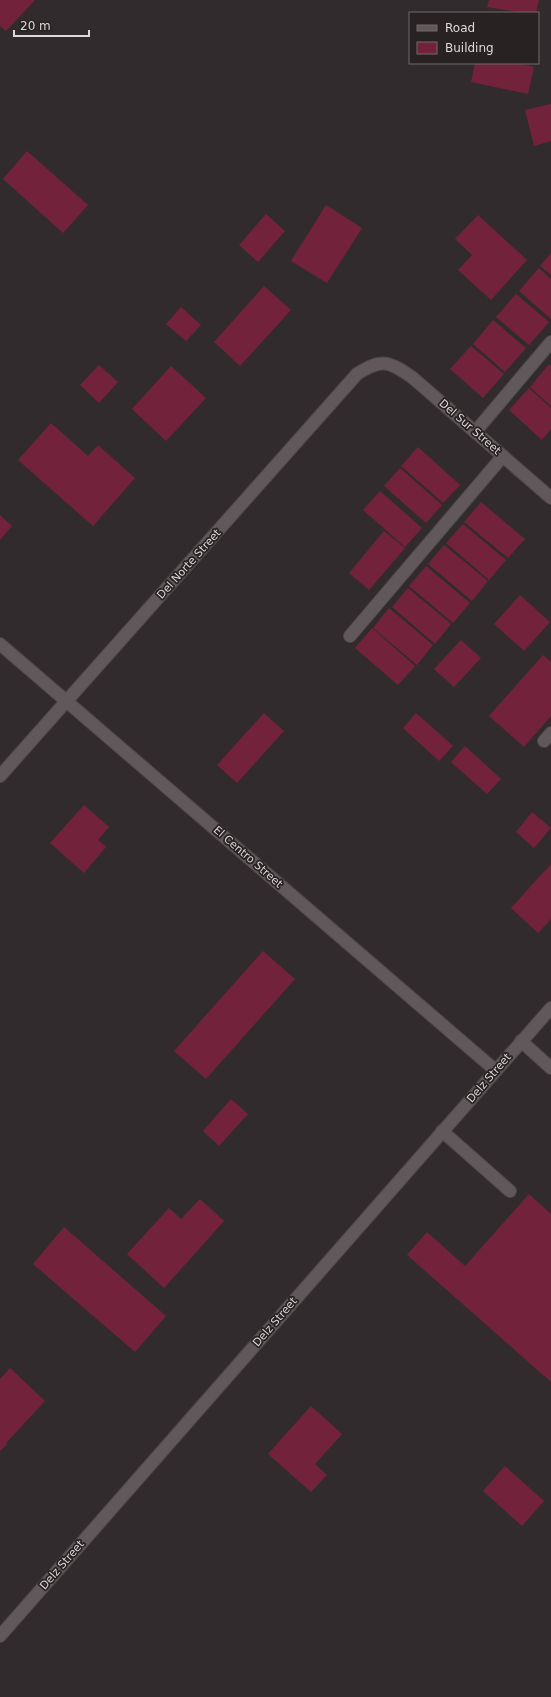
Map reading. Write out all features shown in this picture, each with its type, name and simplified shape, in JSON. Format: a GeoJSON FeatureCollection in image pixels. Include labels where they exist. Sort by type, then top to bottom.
{"type":"FeatureCollection","features":[{"type":"Feature","properties":{"kind":"street"},"geometry":{"type":"LineString","coordinates":[[475,432],[551,342]]}},
{"type":"Feature","properties":{"kind":"street","name":"Del Sur Street"},"geometry":{"type":"LineString","coordinates":[[385,363],[399,368],[413,378],[551,498]]}},
{"type":"Feature","properties":{"kind":"street","name":"Del Norte Street"},"geometry":{"type":"LineString","coordinates":[[0,776],[357,374],[371,365],[385,363]]}},
{"type":"Feature","properties":{"kind":"street"},"geometry":{"type":"LineString","coordinates":[[350,636],[503,456]]}},
{"type":"Feature","properties":{"kind":"street","name":"El Centro Street"},"geometry":{"type":"LineString","coordinates":[[0,644],[495,1070]]}},
{"type":"Feature","properties":{"kind":"street","name":"Delz Street"},"geometry":{"type":"LineString","coordinates":[[0,1636],[495,1070],[551,1008]]}},
{"type":"Feature","properties":{"kind":"street"},"geometry":{"type":"LineString","coordinates":[[521,1041],[551,1068]]}},
{"type":"Feature","properties":{"kind":"street"},"geometry":{"type":"LineString","coordinates":[[442,1131],[510,1191]]}},
{"type":"Feature","properties":{"kind":"building"},"geometry":{"type":"Polygon","coordinates":[[[0,0],[35,0],[6,31],[0,26],[0,0]]]}},
{"type":"Feature","properties":{"kind":"building"},"geometry":{"type":"Polygon","coordinates":[[[489,0],[539,0],[536,12],[519,12],[487,7],[489,0]]]}},
{"type":"Feature","properties":{"kind":"building"},"geometry":{"type":"Polygon","coordinates":[[[475,64],[521,64],[534,67],[528,94],[471,82],[475,64]]]}},
{"type":"Feature","properties":{"kind":"building"},"geometry":{"type":"Polygon","coordinates":[[[551,104],[551,141],[534,146],[525,110],[551,104]]]}},
{"type":"Feature","properties":{"kind":"building"},"geometry":{"type":"Polygon","coordinates":[[[27,151],[88,205],[63,233],[3,179],[27,151]]]}},
{"type":"Feature","properties":{"kind":"building"},"geometry":{"type":"Polygon","coordinates":[[[326,205],[362,228],[327,283],[291,261],[326,205]]]}},
{"type":"Feature","properties":{"kind":"building"},"geometry":{"type":"Polygon","coordinates":[[[266,214],[285,231],[258,262],[239,245],[266,214]]]}},
{"type":"Feature","properties":{"kind":"building"},"geometry":{"type":"Polygon","coordinates":[[[478,215],[527,260],[491,300],[458,270],[472,255],[455,239],[478,215]]]}},
{"type":"Feature","properties":{"kind":"building"},"geometry":{"type":"Polygon","coordinates":[[[551,253],[551,275],[540,266],[551,253]]]}},
{"type":"Feature","properties":{"kind":"building"},"geometry":{"type":"Polygon","coordinates":[[[539,268],[551,279],[551,319],[519,291],[539,268]]]}},
{"type":"Feature","properties":{"kind":"building"},"geometry":{"type":"Polygon","coordinates":[[[264,286],[291,310],[240,366],[214,342],[264,286]]]}},
{"type":"Feature","properties":{"kind":"building"},"geometry":{"type":"Polygon","coordinates":[[[516,294],[549,322],[529,345],[496,317],[516,294]]]}},
{"type":"Feature","properties":{"kind":"building"},"geometry":{"type":"Polygon","coordinates":[[[181,307],[201,325],[186,341],[166,324],[181,307]]]}},
{"type":"Feature","properties":{"kind":"building"},"geometry":{"type":"Polygon","coordinates":[[[493,320],[526,348],[505,372],[473,344],[493,320]]]}},
{"type":"Feature","properties":{"kind":"building"},"geometry":{"type":"Polygon","coordinates":[[[471,346],[504,374],[483,398],[450,369],[471,346]]]}},
{"type":"Feature","properties":{"kind":"building"},"geometry":{"type":"Polygon","coordinates":[[[549,364],[551,366],[551,406],[530,387],[549,364]]]}},
{"type":"Feature","properties":{"kind":"building"},"geometry":{"type":"Polygon","coordinates":[[[99,365],[118,382],[99,403],[80,385],[99,365]]]}},
{"type":"Feature","properties":{"kind":"building"},"geometry":{"type":"Polygon","coordinates":[[[171,366],[206,398],[166,441],[132,409],[171,366]]]}},
{"type":"Feature","properties":{"kind":"building"},"geometry":{"type":"Polygon","coordinates":[[[529,388],[551,408],[551,429],[542,440],[509,410],[529,388]]]}},
{"type":"Feature","properties":{"kind":"building"},"geometry":{"type":"Polygon","coordinates":[[[51,423],[88,456],[98,445],[135,478],[93,526],[18,460],[51,423]]]}},
{"type":"Feature","properties":{"kind":"building"},"geometry":{"type":"Polygon","coordinates":[[[418,447],[460,485],[443,503],[401,466],[418,447]]]}},
{"type":"Feature","properties":{"kind":"building"},"geometry":{"type":"Polygon","coordinates":[[[400,468],[442,505],[426,523],[384,486],[400,468]]]}},
{"type":"Feature","properties":{"kind":"building"},"geometry":{"type":"Polygon","coordinates":[[[380,491],[422,528],[405,547],[363,510],[380,491]]]}},
{"type":"Feature","properties":{"kind":"building"},"geometry":{"type":"Polygon","coordinates":[[[481,502],[525,539],[508,558],[464,522],[481,502]]]}},
{"type":"Feature","properties":{"kind":"building"},"geometry":{"type":"Polygon","coordinates":[[[0,515],[12,526],[0,540],[0,515]]]}},
{"type":"Feature","properties":{"kind":"building"},"geometry":{"type":"Polygon","coordinates":[[[463,524],[506,560],[489,580],[446,543],[463,524]]]}},
{"type":"Feature","properties":{"kind":"building"},"geometry":{"type":"Polygon","coordinates":[[[384,531],[405,548],[369,590],[349,573],[384,531]]]}},
{"type":"Feature","properties":{"kind":"building"},"geometry":{"type":"Polygon","coordinates":[[[444,545],[488,581],[472,601],[428,564],[444,545]]]}},
{"type":"Feature","properties":{"kind":"building"},"geometry":{"type":"Polygon","coordinates":[[[426,566],[470,603],[453,623],[409,586],[426,566]]]}},
{"type":"Feature","properties":{"kind":"building"},"geometry":{"type":"Polygon","coordinates":[[[408,588],[451,624],[435,644],[392,607],[408,588]]]}},
{"type":"Feature","properties":{"kind":"building"},"geometry":{"type":"Polygon","coordinates":[[[520,595],[550,622],[524,651],[494,624],[520,595]]]}},
{"type":"Feature","properties":{"kind":"building"},"geometry":{"type":"Polygon","coordinates":[[[389,608],[433,645],[417,665],[373,628],[389,608]]]}},
{"type":"Feature","properties":{"kind":"building"},"geometry":{"type":"Polygon","coordinates":[[[372,628],[415,666],[398,685],[355,648],[372,628]]]}},
{"type":"Feature","properties":{"kind":"building"},"geometry":{"type":"Polygon","coordinates":[[[461,640],[481,658],[454,687],[434,669],[461,640]]]}},
{"type":"Feature","properties":{"kind":"building"},"geometry":{"type":"Polygon","coordinates":[[[543,655],[551,662],[551,716],[524,747],[489,716],[543,655]]]}},
{"type":"Feature","properties":{"kind":"building"},"geometry":{"type":"Polygon","coordinates":[[[264,713],[284,731],[237,783],[217,765],[264,713]]]}},
{"type":"Feature","properties":{"kind":"building"},"geometry":{"type":"Polygon","coordinates":[[[416,713],[453,746],[439,761],[403,728],[416,713]]]}},
{"type":"Feature","properties":{"kind":"building"},"geometry":{"type":"Polygon","coordinates":[[[465,746],[501,779],[487,794],[451,762],[465,746]]]}},
{"type":"Feature","properties":{"kind":"building"},"geometry":{"type":"Polygon","coordinates":[[[84,805],[109,827],[98,840],[106,847],[84,873],[50,843],[84,805]]]}},
{"type":"Feature","properties":{"kind":"building"},"geometry":{"type":"Polygon","coordinates":[[[532,812],[551,828],[534,848],[516,832],[532,812]]]}},
{"type":"Feature","properties":{"kind":"building"},"geometry":{"type":"Polygon","coordinates":[[[551,864],[551,919],[538,933],[511,908],[551,864]]]}},
{"type":"Feature","properties":{"kind":"building"},"geometry":{"type":"Polygon","coordinates":[[[263,951],[295,979],[206,1079],[174,1051],[263,951]]]}},
{"type":"Feature","properties":{"kind":"building"},"geometry":{"type":"Polygon","coordinates":[[[231,1099],[248,1114],[219,1146],[203,1131],[231,1099]]]}},
{"type":"Feature","properties":{"kind":"building"},"geometry":{"type":"Polygon","coordinates":[[[529,1194],[551,1214],[551,1382],[407,1255],[427,1232],[465,1266],[529,1194]]]}},
{"type":"Feature","properties":{"kind":"building"},"geometry":{"type":"Polygon","coordinates":[[[200,1199],[224,1221],[164,1288],[127,1254],[169,1208],[181,1219],[200,1199]]]}},
{"type":"Feature","properties":{"kind":"building"},"geometry":{"type":"Polygon","coordinates":[[[64,1227],[166,1316],[135,1352],[33,1264],[64,1227]]]}},
{"type":"Feature","properties":{"kind":"building"},"geometry":{"type":"Polygon","coordinates":[[[10,1368],[45,1401],[0,1451],[0,1379],[10,1368]]]}},
{"type":"Feature","properties":{"kind":"building"},"geometry":{"type":"Polygon","coordinates":[[[311,1406],[342,1434],[315,1464],[327,1475],[311,1492],[268,1454],[311,1406]]]}},
{"type":"Feature","properties":{"kind":"building"},"geometry":{"type":"Polygon","coordinates":[[[505,1466],[544,1501],[522,1526],[483,1491],[505,1466]]]}}]}
